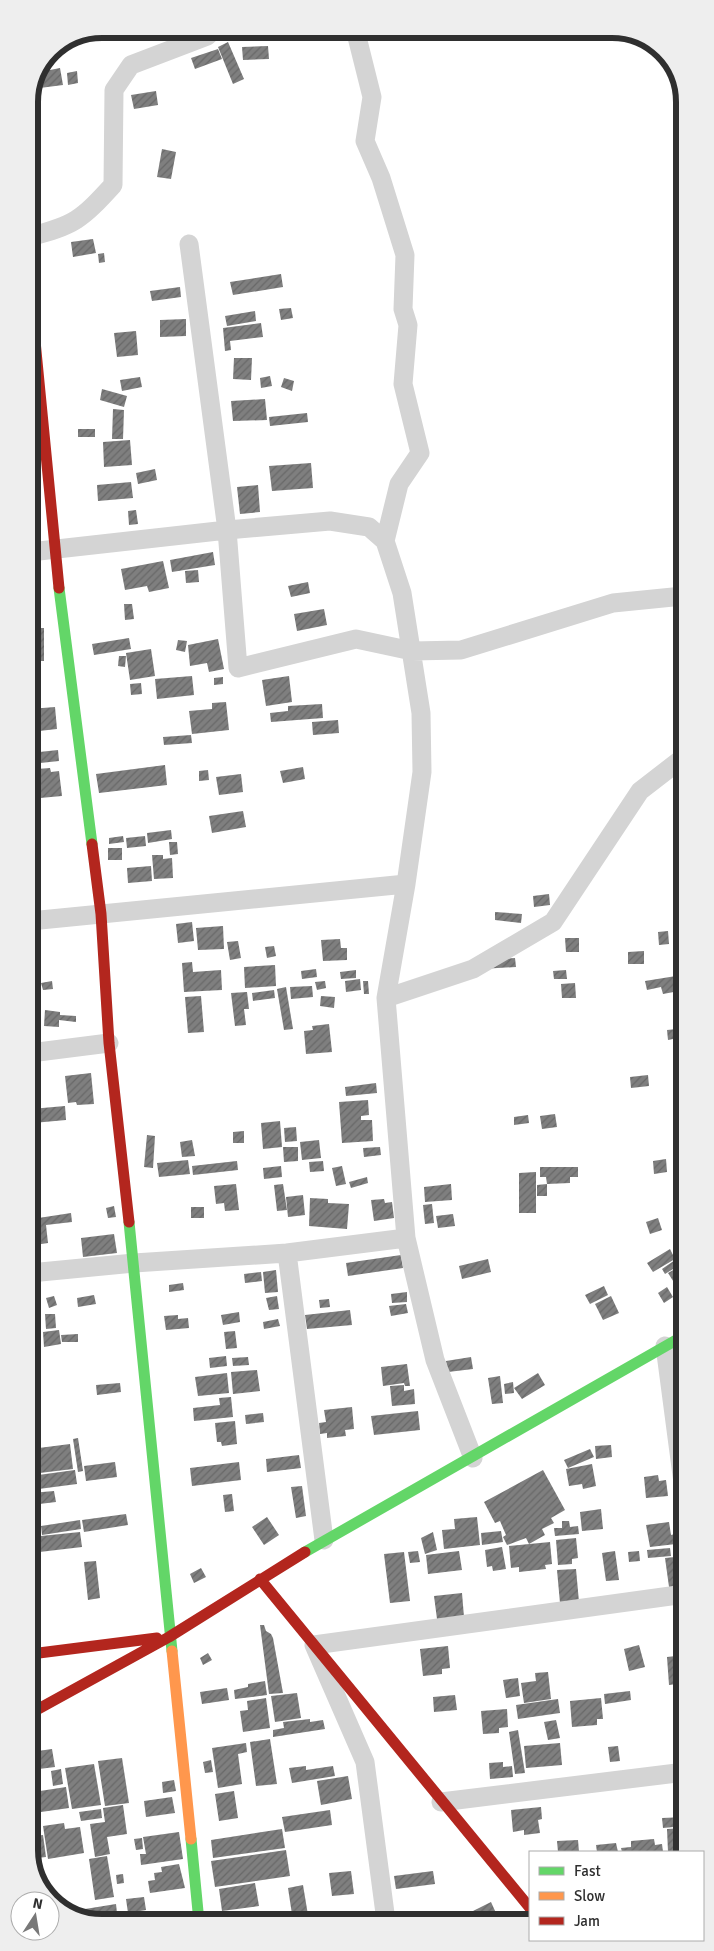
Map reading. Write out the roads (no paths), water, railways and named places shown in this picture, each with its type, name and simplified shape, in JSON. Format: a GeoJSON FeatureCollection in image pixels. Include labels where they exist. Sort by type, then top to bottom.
{"type":"FeatureCollection","features":[{"type":"Feature","properties":{"kind":"street"},"geometry":{"type":"LineString","coordinates":[[38,235],[63,228],[87,214],[113,185],[114,90],[131,65],[202,38]]}},
{"type":"Feature","properties":{"kind":"street"},"geometry":{"type":"LineString","coordinates":[[357,38],[372,97],[365,141],[381,178],[405,255],[402,309],[408,325],[403,384],[420,453],[399,484],[385,542]]}},
{"type":"Feature","properties":{"kind":"street"},"geometry":{"type":"LineString","coordinates":[[189,244],[227,530],[238,668],[356,639],[412,651],[461,650],[613,603],[676,597]]}},
{"type":"Feature","properties":{"kind":"street"},"geometry":{"type":"LineString","coordinates":[[38,376],[54,549],[101,914],[109,1043],[134,1263],[198,1913]]}},
{"type":"Feature","properties":{"kind":"street"},"geometry":{"type":"LineString","coordinates":[[38,551],[227,530],[343,522],[369,527],[385,542],[402,593],[421,713],[422,772],[406,884],[386,998],[406,1238],[435,1360],[473,1458]]}},
{"type":"Feature","properties":{"kind":"street"},"geometry":{"type":"LineString","coordinates":[[386,998],[473,969],[553,922],[640,791],[676,763]]}},
{"type":"Feature","properties":{"kind":"street"},"geometry":{"type":"LineString","coordinates":[[38,920],[406,884]]}},
{"type":"Feature","properties":{"kind":"street"},"geometry":{"type":"LineString","coordinates":[[38,1052],[109,1043]]}},
{"type":"Feature","properties":{"kind":"street"},"geometry":{"type":"LineString","coordinates":[[38,1272],[134,1263],[287,1253],[406,1238]]}},
{"type":"Feature","properties":{"kind":"street"},"geometry":{"type":"LineString","coordinates":[[287,1253],[324,1540]]}},
{"type":"Feature","properties":{"kind":"street"},"geometry":{"type":"LineString","coordinates":[[38,1709],[170,1637],[324,1540],[473,1458],[676,1340]]}},
{"type":"Feature","properties":{"kind":"street"},"geometry":{"type":"LineString","coordinates":[[665,1346],[676,1430]]}},
{"type":"Feature","properties":{"kind":"street"},"geometry":{"type":"LineString","coordinates":[[260,1579],[441,1802],[529,1907]]}},
{"type":"Feature","properties":{"kind":"street"},"geometry":{"type":"LineString","coordinates":[[314,1645],[676,1595]]}},
{"type":"Feature","properties":{"kind":"street"},"geometry":{"type":"LineString","coordinates":[[38,1653],[170,1637]]}},
{"type":"Feature","properties":{"kind":"street"},"geometry":{"type":"LineString","coordinates":[[314,1645],[366,1762],[385,1913]]}},
{"type":"Feature","properties":{"kind":"street"},"geometry":{"type":"LineString","coordinates":[[441,1802],[676,1773]]}}]}
